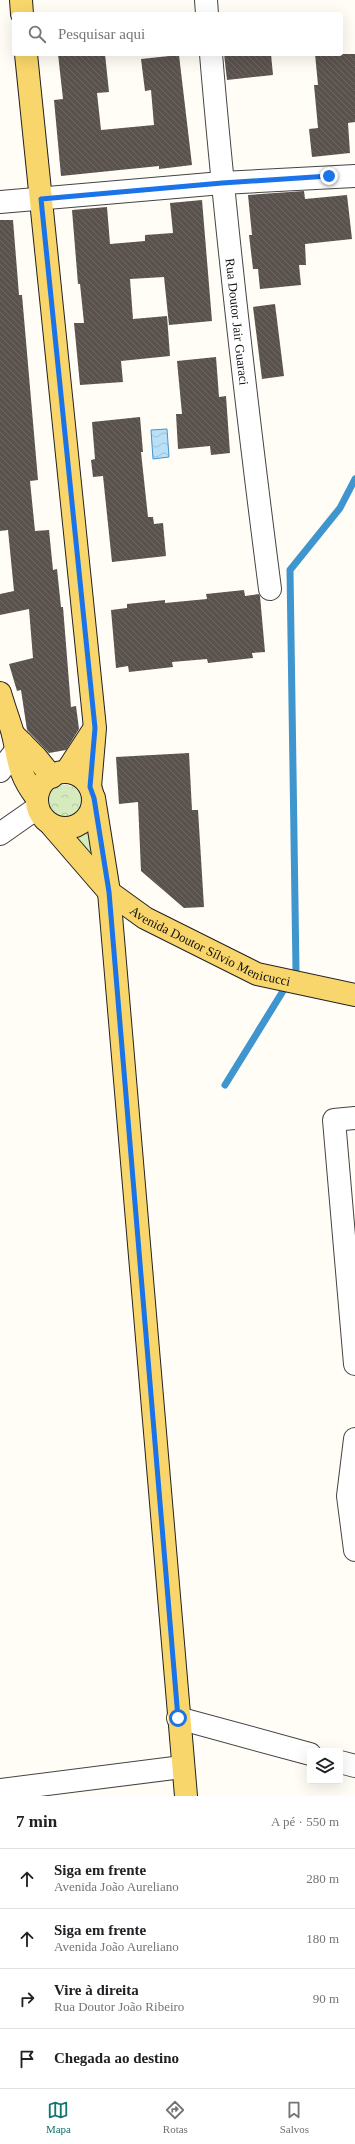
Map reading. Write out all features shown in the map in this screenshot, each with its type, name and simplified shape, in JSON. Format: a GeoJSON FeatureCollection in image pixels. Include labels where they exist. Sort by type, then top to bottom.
{"type":"FeatureCollection","features":[{"type":"Feature","properties":{"kind":"main road"},"geometry":{"type":"LineString","coordinates":[[21,0],[22,12]]}},
{"type":"Feature","properties":{"kind":"main road"},"geometry":{"type":"LineString","coordinates":[[0,693],[17,743],[22,777],[37,802],[43,819],[52,826],[64,829],[76,826],[86,819],[92,809],[95,728],[26,56]]}},
{"type":"Feature","properties":{"kind":"main road"},"geometry":{"type":"LineString","coordinates":[[37,802],[40,785],[59,774],[95,728]]}},
{"type":"Feature","properties":{"kind":"main road"},"geometry":{"type":"LineString","coordinates":[[17,743],[45,766],[59,774],[75,773],[84,778],[92,792],[109,892],[182,1767],[186,1796]]}},
{"type":"Feature","properties":{"kind":"main road","name":"Avenida Doutor Sílvio Menicucci"},"geometry":{"type":"LineString","coordinates":[[52,826],[109,892],[144,918],[257,974],[355,995]]}},
{"type":"Feature","properties":{"kind":"street"},"geometry":{"type":"LineString","coordinates":[[206,0],[208,12]]}},
{"type":"Feature","properties":{"kind":"street","name":"Rua Doutor Jair Guaraci"},"geometry":{"type":"LineString","coordinates":[[211,56],[222,183],[245,393],[270,589]]}},
{"type":"Feature","properties":{"kind":"street"},"geometry":{"type":"LineString","coordinates":[[0,202],[222,183],[355,176]]}},
{"type":"Feature","properties":{"kind":"street"},"geometry":{"type":"LineString","coordinates":[[0,771],[17,743]]}},
{"type":"Feature","properties":{"kind":"street"},"geometry":{"type":"LineString","coordinates":[[0,834],[37,802]]}},
{"type":"Feature","properties":{"kind":"street"},"geometry":{"type":"LineString","coordinates":[[355,1118],[334,1120],[355,1364]]}},
{"type":"Feature","properties":{"kind":"street"},"geometry":{"type":"LineString","coordinates":[[355,1439],[352,1496],[355,1550]]}},
{"type":"Feature","properties":{"kind":"street"},"geometry":{"type":"LineString","coordinates":[[178,1718],[307,1753]]}},
{"type":"Feature","properties":{"kind":"street"},"geometry":{"type":"LineString","coordinates":[[343,1763],[355,1766]]}},
{"type":"Feature","properties":{"kind":"street"},"geometry":{"type":"LineString","coordinates":[[0,1790],[182,1767]]}},
{"type":"Feature","properties":{"kind":"green space"},"geometry":{"type":"Polygon","coordinates":[[[62,785],[68,785],[72,786],[79,792],[82,802],[81,809],[75,816],[68,819],[62,819],[58,818],[51,812],[48,805],[48,799],[49,795],[55,788],[62,785]]]}},
{"type":"Feature","properties":{"kind":"green space"},"geometry":{"type":"Polygon","coordinates":[[[91,828],[95,864],[73,835],[91,828]]]}},
{"type":"Feature","properties":{"kind":"water"},"geometry":{"type":"Polygon","coordinates":[[[167,429],[169,457],[153,459],[151,430],[167,429]]]}},
{"type":"Feature","properties":{"kind":"building"},"geometry":{"type":"Polygon","coordinates":[[[343,54],[355,54],[355,122],[348,123],[350,153],[312,157],[309,129],[318,128],[314,85],[318,85],[315,56],[343,56],[343,54]]]}},
{"type":"Feature","properties":{"kind":"building"},"geometry":{"type":"Polygon","coordinates":[[[58,56],[105,56],[109,92],[97,93],[101,130],[154,125],[151,90],[145,91],[141,59],[179,56],[192,165],[159,169],[159,166],[61,176],[54,100],[63,99],[58,56]]]}},
{"type":"Feature","properties":{"kind":"building"},"geometry":{"type":"Polygon","coordinates":[[[224,56],[271,56],[273,75],[227,80],[224,56]]]}},
{"type":"Feature","properties":{"kind":"building"},"geometry":{"type":"Polygon","coordinates":[[[304,191],[305,199],[347,195],[352,239],[305,244],[306,265],[299,265],[301,285],[260,289],[258,269],[253,269],[249,235],[252,235],[248,195],[304,191]]]}},
{"type":"Feature","properties":{"kind":"building"},"geometry":{"type":"Polygon","coordinates":[[[202,200],[212,321],[169,325],[164,277],[130,279],[133,319],[167,316],[170,356],[121,361],[123,382],[80,385],[74,323],[84,323],[80,284],[78,284],[72,210],[107,207],[110,244],[145,241],[145,235],[173,233],[170,203],[202,200]]]}},
{"type":"Feature","properties":{"kind":"building"},"geometry":{"type":"Polygon","coordinates":[[[0,220],[13,220],[19,295],[22,295],[38,480],[30,481],[35,531],[49,530],[53,570],[57,569],[61,607],[63,607],[71,707],[76,706],[79,729],[66,750],[49,753],[27,730],[21,690],[17,691],[9,664],[33,658],[29,609],[0,615],[0,594],[14,591],[8,530],[0,531],[0,220]]]}},
{"type":"Feature","properties":{"kind":"building"},"geometry":{"type":"Polygon","coordinates":[[[275,304],[284,376],[262,379],[253,307],[275,304]]]}},
{"type":"Feature","properties":{"kind":"building"},"geometry":{"type":"Polygon","coordinates":[[[216,357],[219,397],[226,396],[230,453],[211,455],[210,446],[178,449],[176,414],[182,414],[177,361],[216,357]]]}},
{"type":"Feature","properties":{"kind":"building"},"geometry":{"type":"Polygon","coordinates":[[[140,417],[143,452],[141,452],[148,517],[153,517],[154,524],[163,523],[166,556],[112,562],[103,476],[93,477],[91,460],[95,459],[92,422],[140,417]]]}},
{"type":"Feature","properties":{"kind":"building"},"geometry":{"type":"Polygon","coordinates":[[[244,590],[245,596],[259,594],[260,596],[265,652],[252,653],[253,658],[208,663],[207,659],[172,662],[173,667],[129,672],[128,666],[116,668],[111,610],[127,608],[127,604],[165,600],[165,603],[207,599],[206,594],[244,590]]]}},
{"type":"Feature","properties":{"kind":"building"},"geometry":{"type":"Polygon","coordinates":[[[189,753],[192,810],[198,810],[204,907],[184,908],[141,871],[138,802],[119,804],[116,757],[189,753]]]}},
{"type":"Feature","properties":{"kind":"waterway"},"geometry":{"type":"LineString","coordinates":[[225,1085],[296,970],[290,570],[340,508],[355,479]]}},
{"type":"Feature","properties":{"kind":"route"},"geometry":{"type":"LineString","coordinates":[[178,1718],[109,892],[94,798],[90,787],[95,728],[41,199],[222,183],[329,176]]}}]}
